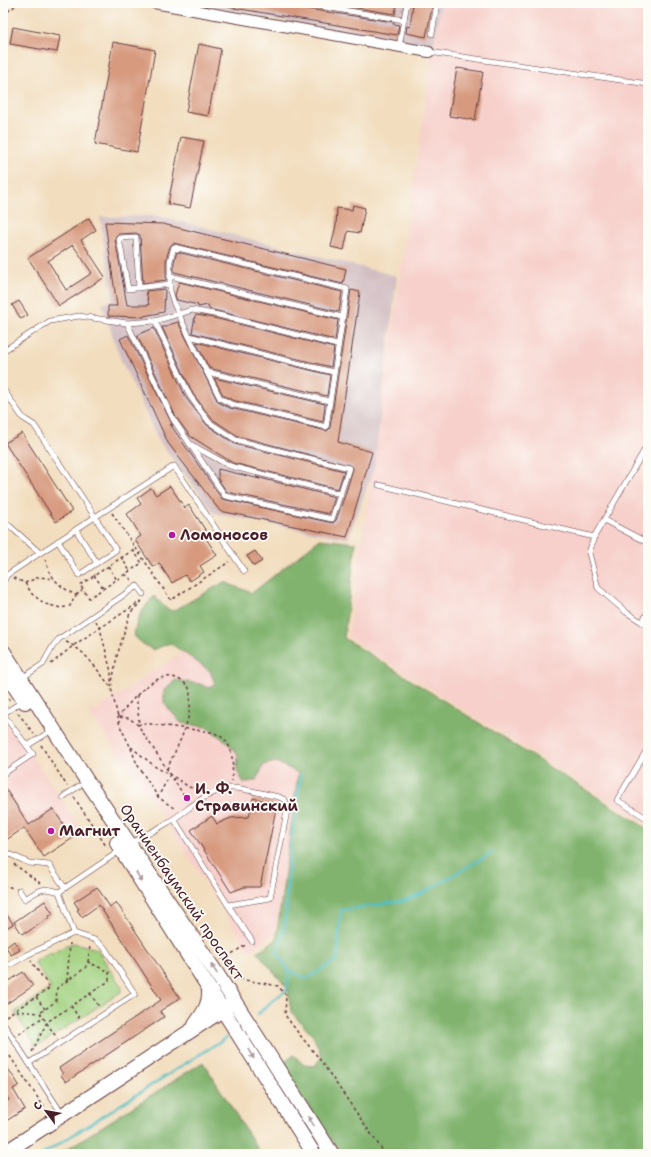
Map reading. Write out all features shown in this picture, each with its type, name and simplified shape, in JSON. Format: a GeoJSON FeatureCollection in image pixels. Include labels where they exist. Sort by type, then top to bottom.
{"type":"FeatureCollection","features":[{"type":"Feature","properties":{"kind":"main road","name":"Ораниенбаумский проспект"},"geometry":{"type":"LineString","coordinates":[[3,651],[21,678],[46,734],[314,1154]]}},
{"type":"Feature","properties":{"kind":"main road","name":"Ораниенбаумский проспект"},"geometry":{"type":"LineString","coordinates":[[3,669],[18,703],[46,734]]}},
{"type":"Feature","properties":{"kind":"main road","name":"Ораниенбаумский проспект"},"geometry":{"type":"LineString","coordinates":[[121,850],[235,1002],[332,1154]]}},
{"type":"Feature","properties":{"kind":"main road"},"geometry":{"type":"LineString","coordinates":[[190,1031],[208,1005],[210,999],[209,989]]}},
{"type":"Feature","properties":{"kind":"main road"},"geometry":{"type":"LineString","coordinates":[[3,1154],[235,1002]]}},
{"type":"Feature","properties":{"kind":"main road"},"geometry":{"type":"LineString","coordinates":[[190,1031],[198,1027],[222,1025],[228,1027],[239,1035]]}},
{"type":"Feature","properties":{"kind":"street"},"geometry":{"type":"LineString","coordinates":[[154,3],[398,48],[429,52]]}},
{"type":"Feature","properties":{"kind":"lane"},"geometry":{"type":"LineString","coordinates":[[300,3],[404,20]]}},
{"type":"Feature","properties":{"kind":"lane"},"geometry":{"type":"LineString","coordinates":[[398,48],[407,3]]}},
{"type":"Feature","properties":{"kind":"lane"},"geometry":{"type":"LineString","coordinates":[[432,34],[437,3]]}},
{"type":"Feature","properties":{"kind":"lane"},"geometry":{"type":"LineString","coordinates":[[429,52],[648,84]]}},
{"type":"Feature","properties":{"kind":"lane"},"geometry":{"type":"LineString","coordinates":[[139,288],[136,237],[118,238],[128,289],[139,288],[170,284]]}},
{"type":"Feature","properties":{"kind":"lane"},"geometry":{"type":"LineString","coordinates":[[174,247],[347,289],[337,345],[326,427],[231,404],[220,398],[189,336],[172,297],[170,284],[170,261],[174,247]]}},
{"type":"Feature","properties":{"kind":"lane"},"geometry":{"type":"LineString","coordinates":[[170,276],[342,317]]}},
{"type":"Feature","properties":{"kind":"lane"},"geometry":{"type":"LineString","coordinates":[[3,351],[50,322],[79,316],[128,323],[155,321],[192,310],[219,315],[337,345]]}},
{"type":"Feature","properties":{"kind":"lane"},"geometry":{"type":"LineString","coordinates":[[128,323],[172,419],[225,496],[332,519],[349,468],[236,440],[209,422],[190,396],[155,321]]}},
{"type":"Feature","properties":{"kind":"lane"},"geometry":{"type":"LineString","coordinates":[[189,336],[333,372]]}},
{"type":"Feature","properties":{"kind":"lane"},"geometry":{"type":"LineString","coordinates":[[206,372],[330,401]]}},
{"type":"Feature","properties":{"kind":"lane"},"geometry":{"type":"LineString","coordinates":[[3,389],[23,418],[34,425],[116,550],[79,575],[58,541]]}},
{"type":"Feature","properties":{"kind":"lane"},"geometry":{"type":"LineString","coordinates":[[190,444],[230,466],[341,494]]}},
{"type":"Feature","properties":{"kind":"lane"},"geometry":{"type":"LineString","coordinates":[[648,444],[594,537],[590,553],[598,588],[626,612],[648,626]]}},
{"type":"Feature","properties":{"kind":"lane"},"geometry":{"type":"LineString","coordinates":[[3,582],[7,575],[45,549],[96,519],[174,466],[244,571]]}},
{"type":"Feature","properties":{"kind":"lane"},"geometry":{"type":"LineString","coordinates":[[379,485],[594,537]]}},
{"type":"Feature","properties":{"kind":"lane"},"geometry":{"type":"LineString","coordinates":[[3,520],[40,553]]}},
{"type":"Feature","properties":{"kind":"lane"},"geometry":{"type":"LineString","coordinates":[[604,520],[648,543]]}},
{"type":"Feature","properties":{"kind":"lane"},"geometry":{"type":"LineString","coordinates":[[76,530],[97,563]]}},
{"type":"Feature","properties":{"kind":"lane"},"geometry":{"type":"LineString","coordinates":[[21,678],[43,664],[53,646],[59,639],[137,586],[143,594]]}},
{"type":"Feature","properties":{"kind":"lane"},"geometry":{"type":"LineString","coordinates":[[642,622],[648,612]]}},
{"type":"Feature","properties":{"kind":"lane"},"geometry":{"type":"LineString","coordinates":[[3,774],[33,754],[3,714],[18,703]]}},
{"type":"Feature","properties":{"kind":"lane"},"geometry":{"type":"LineString","coordinates":[[27,746],[46,734]]}},
{"type":"Feature","properties":{"kind":"lane"},"geometry":{"type":"LineString","coordinates":[[648,748],[617,800],[648,819]]}},
{"type":"Feature","properties":{"kind":"lane"},"geometry":{"type":"LineString","coordinates":[[63,797],[79,787]]}},
{"type":"Feature","properties":{"kind":"lane"},"geometry":{"type":"LineString","coordinates":[[59,892],[121,850],[174,819],[213,793],[232,788],[278,797],[285,800],[288,806],[270,898],[228,905]]}},
{"type":"Feature","properties":{"kind":"lane"},"geometry":{"type":"LineString","coordinates":[[174,819],[252,941]]}},
{"type":"Feature","properties":{"kind":"lane"},"geometry":{"type":"LineString","coordinates":[[3,851],[29,863],[49,865],[65,888]]}},
{"type":"Feature","properties":{"kind":"lane"},"geometry":{"type":"LineString","coordinates":[[18,890],[25,899],[40,890],[48,888],[59,892]]}},
{"type":"Feature","properties":{"kind":"lane"},"geometry":{"type":"LineString","coordinates":[[59,892],[72,933]]}},
{"type":"Feature","properties":{"kind":"lane"},"geometry":{"type":"LineString","coordinates":[[3,970],[26,955],[72,933],[91,938],[104,947],[135,994],[28,1062]]}},
{"type":"Feature","properties":{"kind":"lane"},"geometry":{"type":"LineString","coordinates":[[3,1022],[63,1115]]}},
{"type":"Feature","properties":{"kind":"path"},"geometry":{"type":"LineString","coordinates":[[3,15],[19,3]]}},
{"type":"Feature","properties":{"kind":"path"},"geometry":{"type":"LineString","coordinates":[[96,519],[111,512],[170,600],[236,558]]}},
{"type":"Feature","properties":{"kind":"path"},"geometry":{"type":"LineString","coordinates":[[45,549],[46,564],[56,583],[67,591],[76,595]]}},
{"type":"Feature","properties":{"kind":"path"},"geometry":{"type":"LineString","coordinates":[[134,550],[138,554],[142,563],[89,598],[80,585],[134,550]]}},
{"type":"Feature","properties":{"kind":"path"},"geometry":{"type":"LineString","coordinates":[[138,554],[142,552]]}},
{"type":"Feature","properties":{"kind":"path"},"geometry":{"type":"LineString","coordinates":[[121,557],[130,571]]}},
{"type":"Feature","properties":{"kind":"path"},"geometry":{"type":"LineString","coordinates":[[108,566],[117,580]]}},
{"type":"Feature","properties":{"kind":"path"},"geometry":{"type":"LineString","coordinates":[[125,574],[137,586]]}},
{"type":"Feature","properties":{"kind":"path"},"geometry":{"type":"LineString","coordinates":[[7,575],[24,583],[32,594],[45,604],[61,608],[70,606],[76,595],[83,590]]}},
{"type":"Feature","properties":{"kind":"path"},"geometry":{"type":"LineString","coordinates":[[94,575],[103,588]]}},
{"type":"Feature","properties":{"kind":"path"},"geometry":{"type":"LineString","coordinates":[[24,583],[39,577],[54,579]]}},
{"type":"Feature","properties":{"kind":"path"},"geometry":{"type":"LineString","coordinates":[[48,667],[74,645],[145,598],[130,613],[117,656],[111,688]]}},
{"type":"Feature","properties":{"kind":"path"},"geometry":{"type":"LineString","coordinates":[[93,616],[100,628],[111,672],[111,688],[120,726],[130,746],[136,764],[158,797],[182,813]]}},
{"type":"Feature","properties":{"kind":"path"},"geometry":{"type":"LineString","coordinates":[[59,639],[74,645],[90,661],[111,688]]}},
{"type":"Feature","properties":{"kind":"path"},"geometry":{"type":"LineString","coordinates":[[118,717],[133,698],[143,689],[161,678],[168,676],[174,677],[189,688],[190,710],[185,729],[167,769]]}},
{"type":"Feature","properties":{"kind":"path"},"geometry":{"type":"LineString","coordinates":[[3,691],[18,703],[46,734],[121,850]]}},
{"type":"Feature","properties":{"kind":"path"},"geometry":{"type":"LineString","coordinates":[[138,695],[138,725]]}},
{"type":"Feature","properties":{"kind":"path"},"geometry":{"type":"LineString","coordinates":[[118,717],[129,718],[138,725],[172,776],[189,787],[213,793]]}},
{"type":"Feature","properties":{"kind":"path"},"geometry":{"type":"LineString","coordinates":[[138,725],[143,723],[219,734],[226,740],[232,758],[232,788]]}},
{"type":"Feature","properties":{"kind":"path"},"geometry":{"type":"LineString","coordinates":[[130,746],[156,768],[170,774]]}},
{"type":"Feature","properties":{"kind":"path"},"geometry":{"type":"LineString","coordinates":[[158,797],[170,774]]}},
{"type":"Feature","properties":{"kind":"path"},"geometry":{"type":"LineString","coordinates":[[172,776],[191,807]]}},
{"type":"Feature","properties":{"kind":"path"},"geometry":{"type":"LineString","coordinates":[[9,861],[48,888]]}},
{"type":"Feature","properties":{"kind":"path"},"geometry":{"type":"LineString","coordinates":[[3,885],[18,890]]}},
{"type":"Feature","properties":{"kind":"path"},"geometry":{"type":"LineString","coordinates":[[67,981],[72,933]]}},
{"type":"Feature","properties":{"kind":"path"},"geometry":{"type":"LineString","coordinates":[[15,1011],[40,1013],[56,1002],[57,988],[85,968],[88,962],[91,938]]}},
{"type":"Feature","properties":{"kind":"path"},"geometry":{"type":"LineString","coordinates":[[218,962],[245,945]]}},
{"type":"Feature","properties":{"kind":"path"},"geometry":{"type":"LineString","coordinates":[[3,1018],[50,988],[26,955]]}},
{"type":"Feature","properties":{"kind":"path"},"geometry":{"type":"LineString","coordinates":[[28,1062],[46,1022],[109,981],[109,972],[88,962]]}},
{"type":"Feature","properties":{"kind":"path"},"geometry":{"type":"LineString","coordinates":[[228,977],[278,986],[283,990],[286,995],[285,1015],[318,1057],[385,1154]]}},
{"type":"Feature","properties":{"kind":"path"},"geometry":{"type":"LineString","coordinates":[[90,993],[104,1014]]}},
{"type":"Feature","properties":{"kind":"path"},"geometry":{"type":"LineString","coordinates":[[36,997],[45,1009]]}},
{"type":"Feature","properties":{"kind":"path"},"geometry":{"type":"LineString","coordinates":[[71,1006],[84,1027]]}},
{"type":"Feature","properties":{"kind":"path"},"geometry":{"type":"LineString","coordinates":[[40,1013],[60,1042]]}},
{"type":"Feature","properties":{"kind":"path"},"geometry":{"type":"LineString","coordinates":[[13,1038],[44,1018]]}},
{"type":"Feature","properties":{"kind":"path"},"geometry":{"type":"LineString","coordinates":[[3,1046],[44,1107]]}},
{"type":"Feature","properties":{"kind":"shaded area"},"geometry":{"type":"Polygon","coordinates":[[[184,3],[441,3],[433,49],[184,3]]]}},
{"type":"Feature","properties":{"kind":"shaded area"},"geometry":{"type":"Polygon","coordinates":[[[441,3],[648,3],[648,825],[348,637],[433,49],[441,3]]]}},
{"type":"Feature","properties":{"kind":"shaded area"},"geometry":{"type":"Polygon","coordinates":[[[159,216],[397,276],[374,468],[348,539],[214,513],[159,441],[120,358],[102,304],[113,300],[100,217],[159,216]]]}},
{"type":"Feature","properties":{"kind":"shaded area"},"geometry":{"type":"Polygon","coordinates":[[[196,643],[298,774],[275,934],[249,951],[167,823],[90,714],[196,643]]]}},
{"type":"Feature","properties":{"kind":"shaded area"},"geometry":{"type":"Polygon","coordinates":[[[3,713],[83,831],[44,857],[24,828],[3,842],[3,713]]]}},
{"type":"Feature","properties":{"kind":"green space"},"geometry":{"type":"Polygon","coordinates":[[[320,539],[356,543],[344,638],[648,829],[648,1154],[341,1154],[284,1071],[283,1063],[294,1055],[304,1065],[315,1066],[322,1056],[313,1036],[291,1012],[288,989],[257,952],[276,940],[298,773],[276,762],[264,765],[256,780],[244,783],[237,771],[238,755],[227,742],[206,727],[181,723],[164,703],[164,690],[175,680],[200,684],[209,688],[215,684],[210,671],[170,643],[153,650],[134,636],[141,614],[146,605],[154,596],[167,609],[173,611],[224,582],[252,593],[320,539]]]}},
{"type":"Feature","properties":{"kind":"green space"},"geometry":{"type":"Polygon","coordinates":[[[74,943],[97,949],[122,988],[121,992],[36,1047],[15,1012],[51,988],[34,962],[50,953],[52,954],[66,945],[74,943]]]}},
{"type":"Feature","properties":{"kind":"green space"},"geometry":{"type":"Polygon","coordinates":[[[203,1062],[261,1154],[59,1154],[203,1062]]]}},
{"type":"Feature","properties":{"kind":"building"},"geometry":{"type":"Polygon","coordinates":[[[228,3],[268,3],[394,22],[393,24],[399,25],[397,35],[228,7],[228,3]]]}},
{"type":"Feature","properties":{"kind":"building"},"geometry":{"type":"Polygon","coordinates":[[[325,3],[397,3],[395,14],[325,3]]]}},
{"type":"Feature","properties":{"kind":"building"},"geometry":{"type":"Polygon","coordinates":[[[413,3],[433,3],[426,37],[406,33],[407,26],[410,27],[413,3]]]}},
{"type":"Feature","properties":{"kind":"building"},"geometry":{"type":"Polygon","coordinates":[[[13,27],[60,36],[57,52],[10,44],[13,27]]]}},
{"type":"Feature","properties":{"kind":"building"},"geometry":{"type":"Polygon","coordinates":[[[113,42],[155,50],[137,152],[95,144],[113,42]]]}},
{"type":"Feature","properties":{"kind":"building"},"geometry":{"type":"Polygon","coordinates":[[[199,44],[221,49],[208,116],[186,112],[199,44]]]}},
{"type":"Feature","properties":{"kind":"building"},"geometry":{"type":"Polygon","coordinates":[[[457,68],[483,72],[475,120],[449,116],[457,68]]]}},
{"type":"Feature","properties":{"kind":"building"},"geometry":{"type":"Polygon","coordinates":[[[181,137],[204,141],[190,208],[168,204],[181,137]]]}},
{"type":"Feature","properties":{"kind":"building"},"geometry":{"type":"Polygon","coordinates":[[[353,205],[365,208],[360,233],[348,231],[344,250],[331,247],[336,225],[337,208],[352,210],[353,205]]]}},
{"type":"Feature","properties":{"kind":"building"},"geometry":{"type":"Polygon","coordinates":[[[89,218],[96,230],[81,240],[105,277],[59,306],[28,258],[89,218]],[[73,245],[48,261],[66,290],[92,273],[73,245]]]}},
{"type":"Feature","properties":{"kind":"building"},"geometry":{"type":"Polygon","coordinates":[[[105,222],[163,224],[346,269],[343,284],[173,243],[170,246],[166,260],[166,280],[143,283],[140,235],[136,233],[118,234],[115,239],[127,305],[149,305],[146,291],[165,289],[164,312],[144,317],[108,316],[108,306],[117,306],[105,222]]]}},
{"type":"Feature","properties":{"kind":"building"},"geometry":{"type":"Polygon","coordinates":[[[177,252],[342,292],[339,312],[174,272],[174,262],[177,252]]]}},
{"type":"Feature","properties":{"kind":"building"},"geometry":{"type":"Polygon","coordinates":[[[179,282],[338,320],[335,340],[209,309],[208,305],[198,307],[198,305],[177,300],[175,295],[179,282]]]}},
{"type":"Feature","properties":{"kind":"building"},"geometry":{"type":"Polygon","coordinates":[[[351,290],[360,292],[338,442],[372,452],[347,537],[220,511],[168,443],[120,339],[128,335],[173,426],[170,424],[222,499],[333,523],[336,520],[345,495],[353,469],[352,466],[238,436],[212,419],[193,394],[162,327],[167,327],[168,325],[178,322],[218,402],[230,408],[327,431],[330,428],[351,290]]]}},
{"type":"Feature","properties":{"kind":"building"},"geometry":{"type":"Polygon","coordinates":[[[19,301],[28,315],[21,319],[12,305],[19,301]]]}},
{"type":"Feature","properties":{"kind":"building"},"geometry":{"type":"Polygon","coordinates":[[[197,315],[334,348],[331,367],[192,333],[195,316],[197,315]]]}},
{"type":"Feature","properties":{"kind":"building"},"geometry":{"type":"Polygon","coordinates":[[[154,328],[186,398],[207,425],[235,444],[344,471],[338,489],[233,463],[190,436],[176,417],[137,335],[154,328]]]}},
{"type":"Feature","properties":{"kind":"building"},"geometry":{"type":"Polygon","coordinates":[[[196,342],[330,375],[327,396],[209,368],[196,342]]]}},
{"type":"Feature","properties":{"kind":"building"},"geometry":{"type":"Polygon","coordinates":[[[214,378],[325,404],[323,422],[232,400],[223,395],[214,378]]]}},
{"type":"Feature","properties":{"kind":"building"},"geometry":{"type":"Polygon","coordinates":[[[22,433],[72,511],[56,522],[5,443],[22,433]]]}},
{"type":"Feature","properties":{"kind":"building"},"geometry":{"type":"Polygon","coordinates":[[[218,469],[335,497],[329,514],[227,492],[218,479],[218,469]]]}},
{"type":"Feature","properties":{"kind":"building","name":"Ломоносов"},"geometry":{"type":"Polygon","coordinates":[[[170,486],[185,508],[189,505],[206,531],[203,534],[217,555],[200,566],[204,572],[190,581],[185,575],[172,583],[159,563],[153,567],[135,540],[141,536],[127,514],[141,504],[137,498],[151,488],[156,495],[170,486]]]}},
{"type":"Feature","properties":{"kind":"building"},"geometry":{"type":"Polygon","coordinates":[[[255,551],[262,561],[254,566],[247,556],[255,551]]]}},
{"type":"Feature","properties":{"kind":"building"},"geometry":{"type":"Polygon","coordinates":[[[3,785],[29,825],[53,809],[73,838],[44,857],[24,828],[3,842],[3,785]]]}},
{"type":"Feature","properties":{"kind":"building"},"geometry":{"type":"Polygon","coordinates":[[[253,798],[277,804],[260,887],[244,887],[231,892],[191,830],[212,816],[217,824],[231,818],[249,817],[253,798]]]}},
{"type":"Feature","properties":{"kind":"building"},"geometry":{"type":"Polygon","coordinates":[[[97,887],[110,907],[116,902],[180,998],[160,1011],[164,1017],[66,1082],[61,1075],[63,1074],[59,1068],[161,1000],[99,905],[82,917],[77,910],[79,909],[74,902],[97,887]]]}},
{"type":"Feature","properties":{"kind":"building"},"geometry":{"type":"Polygon","coordinates":[[[45,901],[53,914],[26,933],[25,932],[22,934],[14,922],[45,901]]]}},
{"type":"Feature","properties":{"kind":"building"},"geometry":{"type":"Polygon","coordinates":[[[3,909],[13,924],[3,930],[3,909]]]}},
{"type":"Feature","properties":{"kind":"building"},"geometry":{"type":"Polygon","coordinates":[[[14,941],[20,950],[11,955],[6,947],[14,941]]]}},
{"type":"Feature","properties":{"kind":"building"},"geometry":{"type":"Polygon","coordinates":[[[23,972],[33,986],[3,1006],[3,985],[23,972]]]}},
{"type":"Feature","properties":{"kind":"building"},"geometry":{"type":"Polygon","coordinates":[[[3,1061],[19,1085],[13,1089],[25,1109],[3,1123],[3,1104],[9,1100],[3,1090],[3,1061]]]}},
{"type":"Feature","properties":{"kind":"waterway"},"geometry":{"type":"LineString","coordinates":[[301,774],[289,857],[286,911],[283,934],[277,953],[289,970],[307,979],[337,960],[341,910],[404,901],[423,893],[493,852]]}},
{"type":"Feature","properties":{"kind":"waterway"},"geometry":{"type":"LineString","coordinates":[[258,1014],[287,990],[289,970]]}},
{"type":"Feature","properties":{"kind":"waterway"},"geometry":{"type":"LineString","coordinates":[[43,1154],[227,1037]]}},
{"type":"Feature","properties":{"kind":"place","name":"Ломоносов"},"geometry":{"type":"Point","coordinates":[172,535]}},
{"type":"Feature","properties":{"kind":"place","name":"И. Ф. Стравинский"},"geometry":{"type":"Point","coordinates":[187,798]}},
{"type":"Feature","properties":{"kind":"place","name":"Магнит"},"geometry":{"type":"Point","coordinates":[51,831]}}]}
